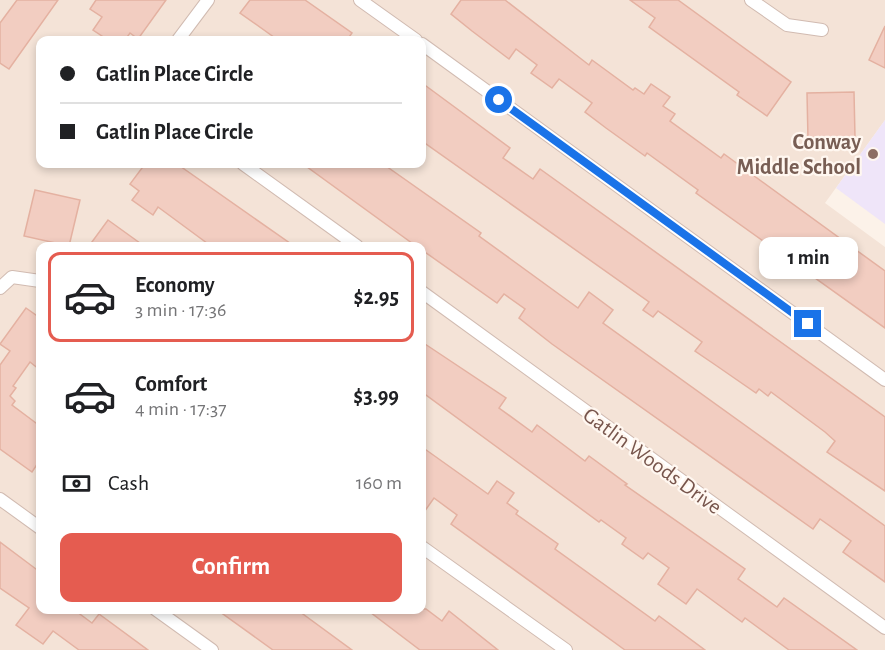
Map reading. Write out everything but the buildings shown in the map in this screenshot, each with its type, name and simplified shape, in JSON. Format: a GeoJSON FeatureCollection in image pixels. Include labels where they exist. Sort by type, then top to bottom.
{"type":"FeatureCollection","features":[{"type":"Feature","properties":{"kind":"street"},"geometry":{"type":"LineString","coordinates":[[181,36],[208,0]]}},
{"type":"Feature","properties":{"kind":"street"},"geometry":{"type":"LineString","coordinates":[[360,0],[410,36]]}},
{"type":"Feature","properties":{"kind":"street"},"geometry":{"type":"LineString","coordinates":[[751,0],[787,25],[822,30]]}},
{"type":"Feature","properties":{"kind":"street"},"geometry":{"type":"LineString","coordinates":[[426,47],[885,380]]}},
{"type":"Feature","properties":{"kind":"street"},"geometry":{"type":"LineString","coordinates":[[249,168],[351,242]]}},
{"type":"Feature","properties":{"kind":"street"},"geometry":{"type":"LineString","coordinates":[[0,288],[12,277],[36,280]]}},
{"type":"Feature","properties":{"kind":"street","name":"Gatlin Woods Drive"},"geometry":{"type":"LineString","coordinates":[[426,295],[885,628]]}},
{"type":"Feature","properties":{"kind":"street"},"geometry":{"type":"LineString","coordinates":[[0,499],[36,525]]}},
{"type":"Feature","properties":{"kind":"street"},"geometry":{"type":"LineString","coordinates":[[426,550],[566,650]]}},
{"type":"Feature","properties":{"kind":"street"},"geometry":{"type":"LineString","coordinates":[[161,614],[212,650]]}},
{"type":"Feature","properties":{"kind":"shaded area"},"geometry":{"type":"Polygon","coordinates":[[[0,0],[885,0],[885,120],[825,203],[885,247],[885,650],[0,650],[0,0]]]}},
{"type":"Feature","properties":{"kind":"shaded area","name":"Conway Middle School"},"geometry":{"type":"Polygon","coordinates":[[[885,120],[885,224],[836,188],[885,120]]]}},
{"type":"Feature","properties":{"kind":"place","name":"Conway Middle School"},"geometry":{"type":"Point","coordinates":[873,154]}},
{"type":"Feature","properties":{"kind":"route"},"geometry":{"type":"LineString","coordinates":[[499,100],[808,324]]}}]}
